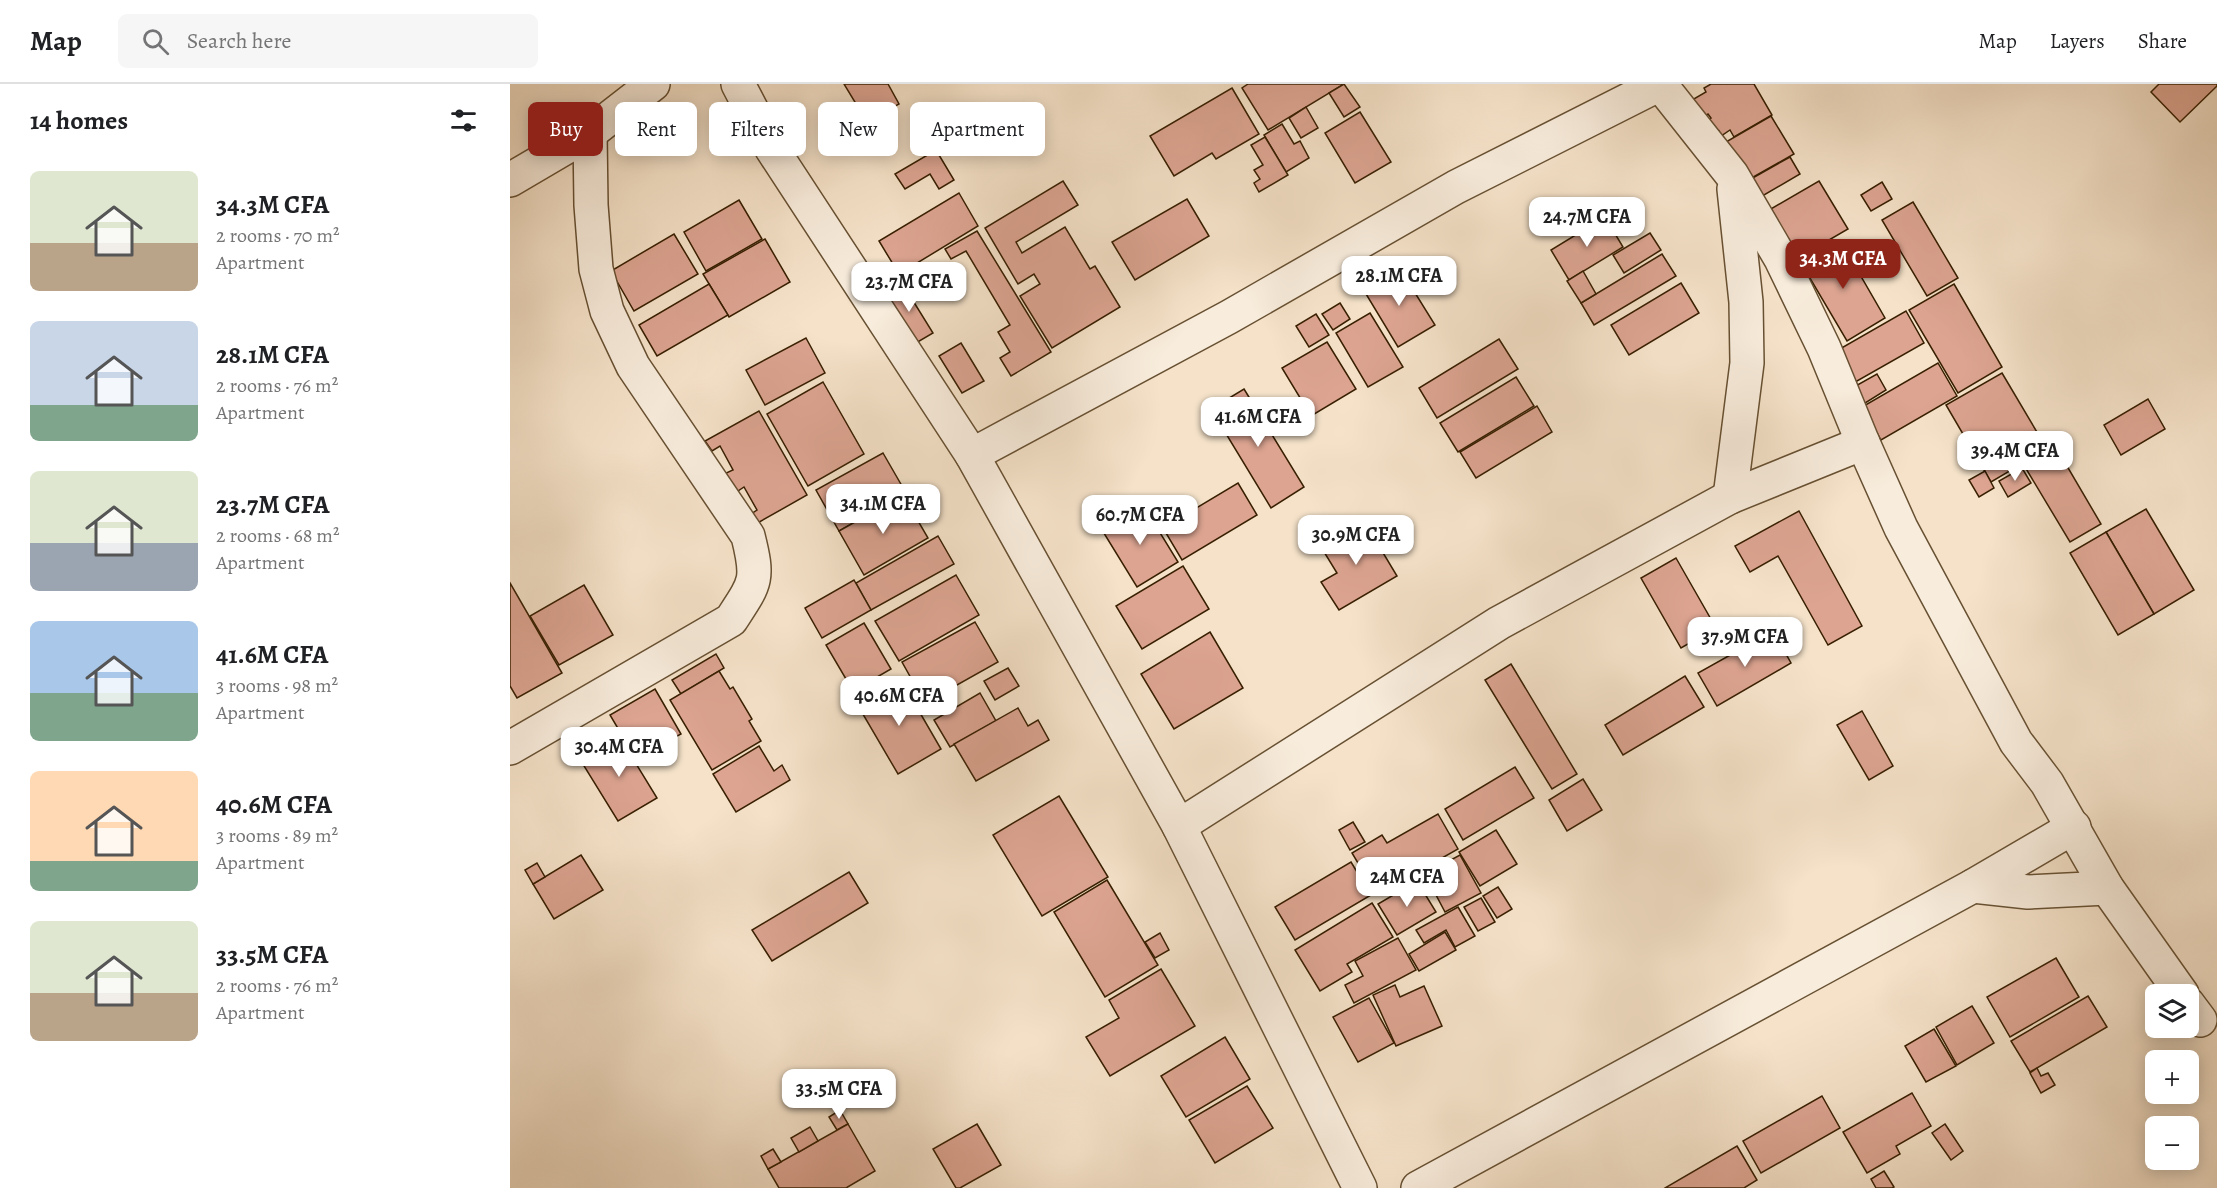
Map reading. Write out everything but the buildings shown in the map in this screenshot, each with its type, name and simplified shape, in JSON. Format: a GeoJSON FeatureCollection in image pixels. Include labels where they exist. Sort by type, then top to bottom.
{"type":"FeatureCollection","features":[{"type":"Feature","properties":{"kind":"street"},"geometry":{"type":"LineString","coordinates":[[603,123],[652,84]]}},
{"type":"Feature","properties":{"kind":"street"},"geometry":{"type":"LineString","coordinates":[[738,84],[772,149],[972,455],[1179,826],[1360,1188]]}},
{"type":"Feature","properties":{"kind":"street"},"geometry":{"type":"LineString","coordinates":[[972,455],[1229,317],[1456,187],[1660,84],[1732,175],[1790,279],[1824,348],[1901,528],[2016,742],[2047,783],[2107,888],[2175,984]]}},
{"type":"Feature","properties":{"kind":"street"},"geometry":{"type":"LineString","coordinates":[[510,180],[551,156]]}},
{"type":"Feature","properties":{"kind":"street"},"geometry":{"type":"LineString","coordinates":[[510,748],[731,620],[752,588],[756,567],[748,536],[633,366],[607,311],[596,269],[590,156]]}},
{"type":"Feature","properties":{"kind":"street"},"geometry":{"type":"LineString","coordinates":[[1730,497],[1747,363],[1746,302],[1732,175]]}},
{"type":"Feature","properties":{"kind":"street"},"geometry":{"type":"LineString","coordinates":[[1179,826],[1499,623],[1730,497],[1863,443]]}},
{"type":"Feature","properties":{"kind":"street"},"geometry":{"type":"LineString","coordinates":[[1418,1188],[1973,886],[2074,827]]}},
{"type":"Feature","properties":{"kind":"street"},"geometry":{"type":"LineString","coordinates":[[1973,886],[2028,892],[2107,888]]}}]}
